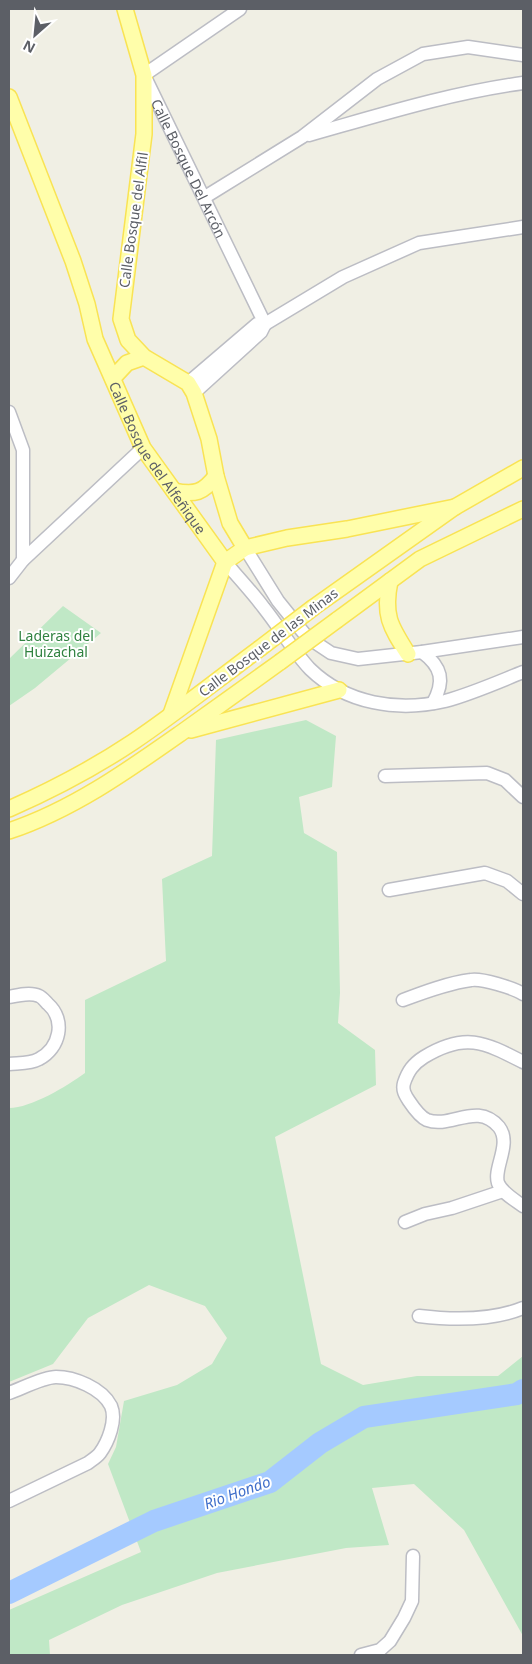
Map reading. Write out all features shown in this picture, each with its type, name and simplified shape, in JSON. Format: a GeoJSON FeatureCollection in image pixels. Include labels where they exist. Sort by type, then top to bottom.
{"type":"FeatureCollection","features":[{"type":"Feature","properties":{"kind":"main road","name":"Calle Bosque Del Arcón"},"geometry":{"type":"LineString","coordinates":[[125,9],[144,75]]}},
{"type":"Feature","properties":{"kind":"main road","name":"Calle Bosque del Alfil"},"geometry":{"type":"LineString","coordinates":[[144,75],[144,134],[120,319],[128,340],[144,357]]}},
{"type":"Feature","properties":{"kind":"main road","name":"Calle Bosque del Alfeñique"},"geometry":{"type":"LineString","coordinates":[[9,97],[73,261],[87,304],[95,339],[143,448],[226,562]]}},
{"type":"Feature","properties":{"kind":"main road"},"geometry":{"type":"LineString","coordinates":[[113,378],[127,363],[144,357],[191,388]]}},
{"type":"Feature","properties":{"kind":"main road","name":"Calle Bosque del Alfeñique"},"geometry":{"type":"LineString","coordinates":[[191,388],[209,439],[216,476],[230,523],[244,548]]}},
{"type":"Feature","properties":{"kind":"main road","name":"Calle Bosque de las Minas"},"geometry":{"type":"LineString","coordinates":[[9,809],[87,770],[133,742],[314,607],[455,507],[523,468]]}},
{"type":"Feature","properties":{"kind":"main road"},"geometry":{"type":"LineString","coordinates":[[174,491],[197,493],[208,487],[216,476]]}},
{"type":"Feature","properties":{"kind":"main road"},"geometry":{"type":"LineString","coordinates":[[171,714],[226,562],[244,548],[286,538],[347,529],[455,507]]}},
{"type":"Feature","properties":{"kind":"main road","name":"Calle Bosque de las Minas"},"geometry":{"type":"LineString","coordinates":[[9,831],[86,796],[142,761],[420,559],[523,509]]}},
{"type":"Feature","properties":{"kind":"main road"},"geometry":{"type":"LineString","coordinates":[[390,581],[387,596],[387,612],[391,627],[415,653]]}},
{"type":"Feature","properties":{"kind":"main road"},"geometry":{"type":"LineString","coordinates":[[180,733],[339,690]]}},
{"type":"Feature","properties":{"kind":"street"},"geometry":{"type":"LineString","coordinates":[[144,75],[240,9]]}},
{"type":"Feature","properties":{"kind":"street"},"geometry":{"type":"LineString","coordinates":[[205,197],[302,137],[377,79],[423,54],[468,47],[523,55]]}},
{"type":"Feature","properties":{"kind":"street","name":"Calle Bosque Del Arcón"},"geometry":{"type":"LineString","coordinates":[[144,75],[205,197],[265,324]]}},
{"type":"Feature","properties":{"kind":"street"},"geometry":{"type":"LineString","coordinates":[[302,137],[396,110],[493,87],[523,83]]}},
{"type":"Feature","properties":{"kind":"street"},"geometry":{"type":"LineString","coordinates":[[191,388],[261,332],[265,324],[343,277],[419,244],[523,227]]}},
{"type":"Feature","properties":{"kind":"street"},"geometry":{"type":"LineString","coordinates":[[9,412],[23,450],[23,560]]}},
{"type":"Feature","properties":{"kind":"street"},"geometry":{"type":"LineString","coordinates":[[9,578],[23,560],[143,448]]}},
{"type":"Feature","properties":{"kind":"street","name":"Calle Bosque del Alfeñique"},"geometry":{"type":"LineString","coordinates":[[244,548],[278,601],[307,637],[331,653],[358,659],[415,653],[523,637]]}},
{"type":"Feature","properties":{"kind":"street","name":"Calle Bosque del Alfeñique"},"geometry":{"type":"LineString","coordinates":[[226,562],[264,607],[299,656],[324,681],[339,690],[369,702],[408,706],[433,703],[453,698],[523,672]]}},
{"type":"Feature","properties":{"kind":"street"},"geometry":{"type":"LineString","coordinates":[[415,653],[432,659],[438,669],[439,692],[433,703]]}},
{"type":"Feature","properties":{"kind":"street"},"geometry":{"type":"LineString","coordinates":[[385,776],[487,773],[505,780],[522,793]]}},
{"type":"Feature","properties":{"kind":"street"},"geometry":{"type":"LineString","coordinates":[[389,890],[485,873],[507,881],[523,894]]}},
{"type":"Feature","properties":{"kind":"street"},"geometry":{"type":"LineString","coordinates":[[403,1000],[472,979],[514,988],[523,994]]}},
{"type":"Feature","properties":{"kind":"street"},"geometry":{"type":"LineString","coordinates":[[9,997],[20,994],[39,996],[54,1009],[58,1020],[59,1032],[56,1044],[38,1060],[9,1064]]}},
{"type":"Feature","properties":{"kind":"street"},"geometry":{"type":"LineString","coordinates":[[523,1062],[479,1042],[462,1042],[435,1050],[413,1064],[402,1088],[413,1108],[426,1120],[445,1122],[471,1115],[485,1117],[499,1127],[504,1139],[498,1181],[503,1191],[523,1206]]}},
{"type":"Feature","properties":{"kind":"street"},"geometry":{"type":"LineString","coordinates":[[405,1222],[425,1214],[452,1208],[503,1191]]}},
{"type":"Feature","properties":{"kind":"street"},"geometry":{"type":"LineString","coordinates":[[418,1316],[445,1320],[512,1313],[523,1308]]}},
{"type":"Feature","properties":{"kind":"street"},"geometry":{"type":"LineString","coordinates":[[9,1394],[53,1377],[71,1378],[88,1384],[100,1394],[111,1406],[112,1419],[110,1432],[99,1455],[9,1501]]}},
{"type":"Feature","properties":{"kind":"street"},"geometry":{"type":"LineString","coordinates":[[360,1655],[380,1650],[390,1641],[404,1618],[412,1601],[413,1556]]}},
{"type":"Feature","properties":{"kind":"green space","name":"Laderas del Huizachal"},"geometry":{"type":"Polygon","coordinates":[[[63,606],[101,633],[35,688],[9,706],[9,659],[63,606]]]}},
{"type":"Feature","properties":{"kind":"green space"},"geometry":{"type":"Polygon","coordinates":[[[306,720],[336,736],[332,787],[299,797],[304,833],[337,852],[340,993],[338,1023],[375,1050],[376,1085],[275,1137],[321,1364],[363,1385],[417,1376],[498,1376],[523,1356],[523,1636],[464,1530],[414,1484],[372,1488],[389,1545],[346,1548],[217,1573],[122,1605],[49,1640],[50,1655],[9,1655],[9,1610],[141,1552],[108,1464],[116,1447],[124,1401],[177,1385],[212,1364],[227,1338],[205,1306],[149,1285],[88,1318],[53,1364],[9,1382],[9,1108],[38,1100],[59,1090],[85,1073],[85,1000],[166,961],[162,879],[212,856],[216,740],[306,720]]]}},
{"type":"Feature","properties":{"kind":"waterway","name":"Rio Hondo"},"geometry":{"type":"LineString","coordinates":[[9,1593],[154,1521],[270,1482],[320,1443],[364,1417],[517,1394],[523,1390]]}}]}
